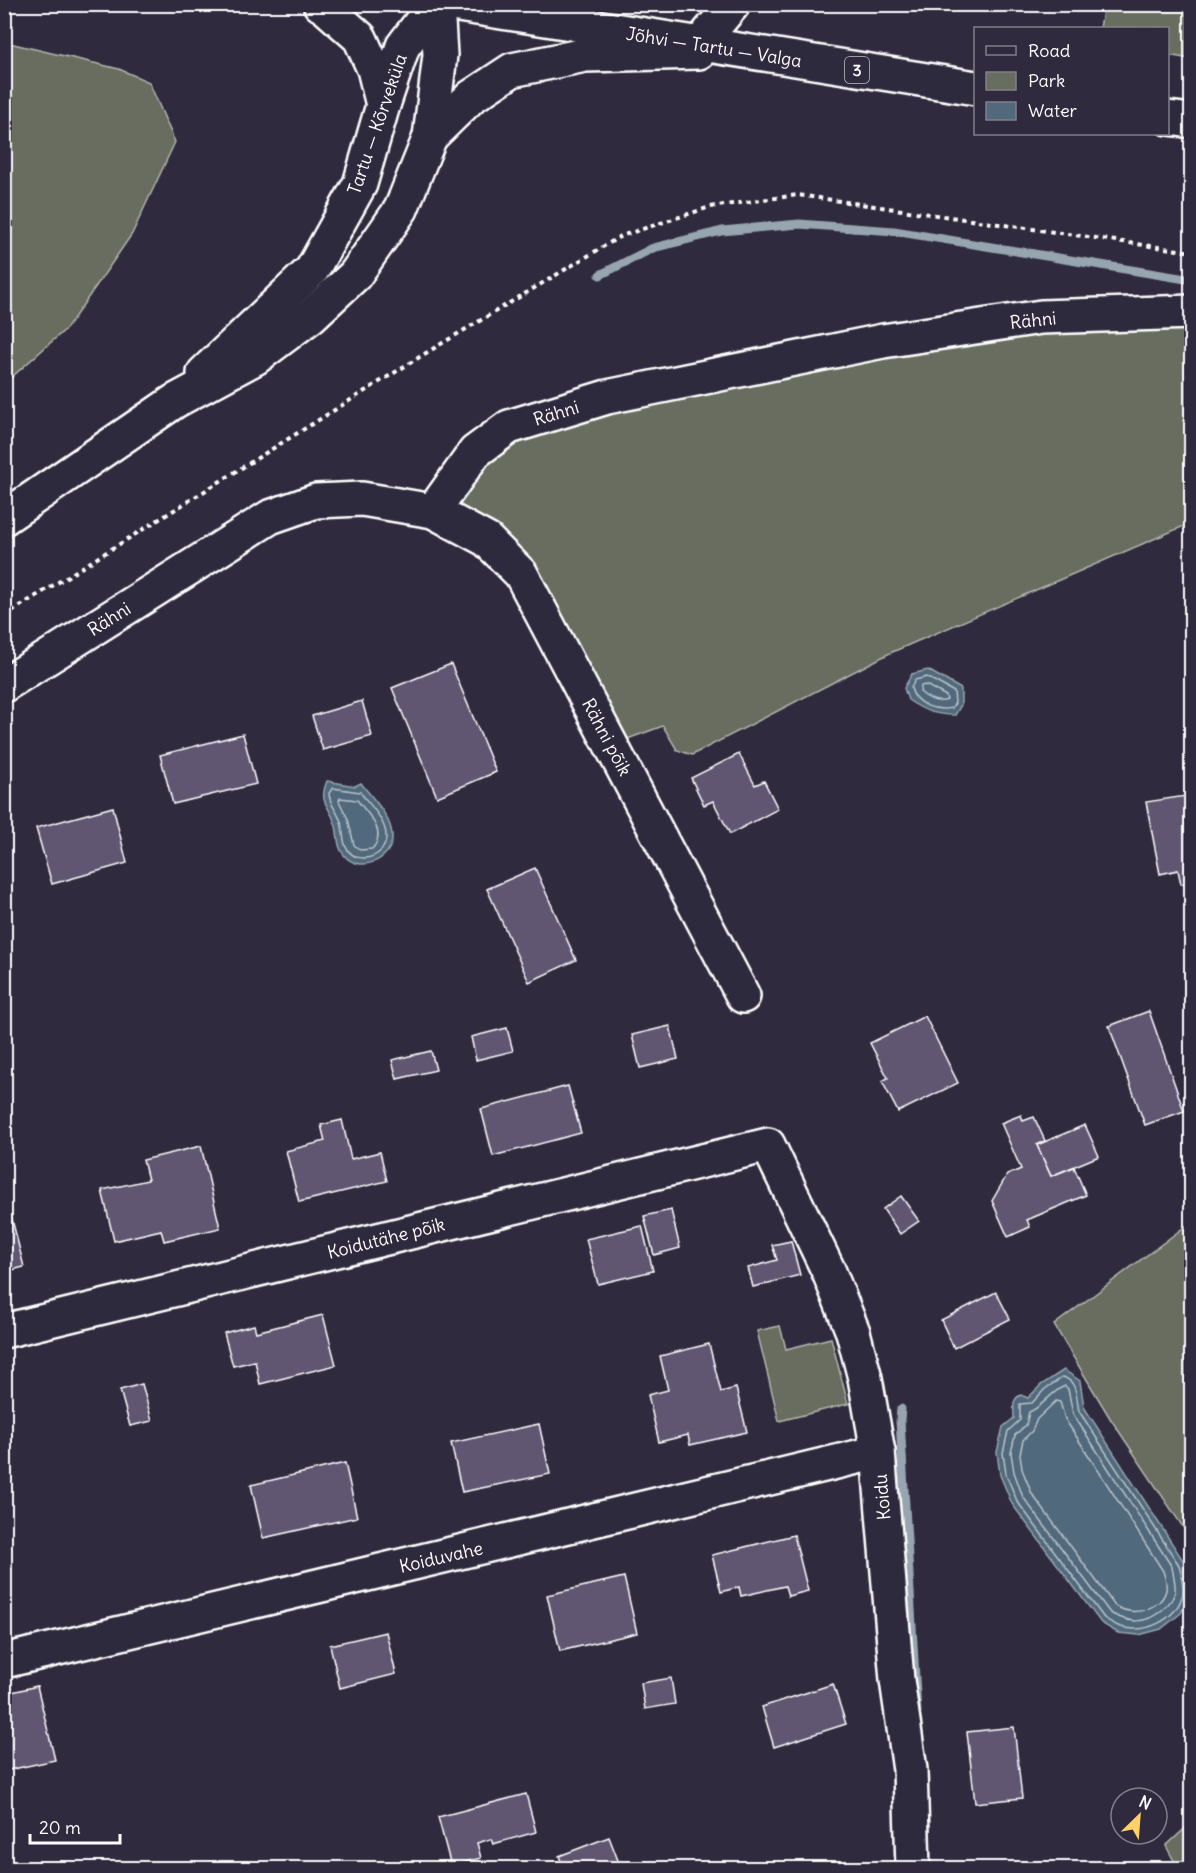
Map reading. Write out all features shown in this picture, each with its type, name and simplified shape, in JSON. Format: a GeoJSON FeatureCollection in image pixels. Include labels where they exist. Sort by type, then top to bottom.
{"type":"FeatureCollection","features":[{"type":"Feature","properties":{"kind":"main road"},"geometry":{"type":"LineString","coordinates":[[320,4],[360,38],[374,69],[383,105]]}},
{"type":"Feature","properties":{"kind":"main road","name":"Tartu — Kõrveküla"},"geometry":{"type":"LineString","coordinates":[[175,401],[312,270],[360,184],[383,105],[404,46],[436,4]]}},
{"type":"Feature","properties":{"kind":"main road","name":"Tartu — Kõrveküla"},"geometry":{"type":"LineString","coordinates":[[4,518],[175,401],[255,358],[311,316],[355,274],[401,209],[430,137],[440,55],[436,4]]}},
{"type":"Feature","properties":{"kind":"main road","name":"Jõhvi — Tartu — Valga"},"geometry":{"type":"LineString","coordinates":[[452,4],[974,88]]}},
{"type":"Feature","properties":{"kind":"main road"},"geometry":{"type":"LineString","coordinates":[[699,45],[733,4]]}},
{"type":"Feature","properties":{"kind":"main road"},"geometry":{"type":"LineString","coordinates":[[430,137],[471,97],[512,70],[585,55],[740,52]]}},
{"type":"Feature","properties":{"kind":"main road"},"geometry":{"type":"LineString","coordinates":[[1169,118],[1191,121]]}},
{"type":"Feature","properties":{"kind":"main road","name":"Rähni"},"geometry":{"type":"LineString","coordinates":[[4,685],[270,517],[316,501],[362,499],[433,511],[475,452],[509,427],[607,397],[883,341],[1041,317],[1191,312]]}},
{"type":"Feature","properties":{"kind":"main road","name":"Rähni põik"},"geometry":{"type":"LineString","coordinates":[[433,511],[487,540],[521,574],[743,996]]}},
{"type":"Feature","properties":{"kind":"main road","name":"Koidutähe põik"},"geometry":{"type":"LineString","coordinates":[[4,1331],[768,1145]]}},
{"type":"Feature","properties":{"kind":"main road","name":"Koidu"},"geometry":{"type":"LineString","coordinates":[[768,1145],[830,1272],[853,1332],[865,1378],[878,1452],[897,1680],[910,1770],[913,1869]]}},
{"type":"Feature","properties":{"kind":"main road","name":"Koiduvahe"},"geometry":{"type":"LineString","coordinates":[[4,1661],[878,1452]]}},
{"type":"Feature","properties":{"kind":"path"},"geometry":{"type":"LineString","coordinates":[[4,616],[426,352],[621,236],[710,207],[798,195],[1191,252]]}},
{"type":"Feature","properties":{"kind":"green space"},"geometry":{"type":"Polygon","coordinates":[[[1104,5],[1191,5],[1191,59],[1169,55],[1169,27],[1100,27],[1104,5]]]}},
{"type":"Feature","properties":{"kind":"green space"},"geometry":{"type":"Polygon","coordinates":[[[5,42],[119,69],[149,82],[175,142],[132,234],[67,328],[5,383],[5,42]]]}},
{"type":"Feature","properties":{"kind":"green space"},"geometry":{"type":"Polygon","coordinates":[[[1191,312],[1191,523],[890,653],[692,755],[677,750],[663,726],[611,745],[521,574],[433,511],[509,427],[883,341],[1191,312]]]}},
{"type":"Feature","properties":{"kind":"green space"},"geometry":{"type":"Polygon","coordinates":[[[1191,1222],[1191,1539],[1110,1418],[1054,1325],[1191,1222]]]}},
{"type":"Feature","properties":{"kind":"green space"},"geometry":{"type":"Polygon","coordinates":[[[780,1326],[786,1349],[831,1338],[848,1404],[779,1421],[757,1331],[780,1326]]]}},
{"type":"Feature","properties":{"kind":"green space"},"geometry":{"type":"Polygon","coordinates":[[[1191,1823],[1191,1868],[1178,1868],[1166,1846],[1169,1846],[1169,1843],[1191,1823]]]}},
{"type":"Feature","properties":{"kind":"water"},"geometry":{"type":"Polygon","coordinates":[[[928,670],[961,689],[961,705],[955,715],[930,712],[908,700],[904,688],[912,674],[928,670]]]}},
{"type":"Feature","properties":{"kind":"water"},"geometry":{"type":"Polygon","coordinates":[[[327,781],[355,786],[361,783],[380,807],[388,820],[392,834],[388,851],[382,857],[367,864],[359,864],[344,855],[340,848],[333,817],[324,799],[327,781]]]}},
{"type":"Feature","properties":{"kind":"water"},"geometry":{"type":"Polygon","coordinates":[[[1064,1370],[1080,1381],[1084,1407],[1184,1562],[1189,1596],[1181,1613],[1161,1629],[1139,1635],[1118,1633],[1101,1623],[1012,1504],[1000,1475],[997,1452],[1003,1427],[1014,1418],[1016,1399],[1021,1395],[1028,1398],[1041,1385],[1064,1370]]]}},
{"type":"Feature","properties":{"kind":"building"},"geometry":{"type":"Polygon","coordinates":[[[451,664],[496,772],[437,797],[392,688],[451,664]]]}},
{"type":"Feature","properties":{"kind":"building"},"geometry":{"type":"Polygon","coordinates":[[[362,701],[372,736],[323,750],[312,716],[362,701]]]}},
{"type":"Feature","properties":{"kind":"building"},"geometry":{"type":"Polygon","coordinates":[[[243,734],[256,784],[173,804],[160,755],[243,734]]]}},
{"type":"Feature","properties":{"kind":"building"},"geometry":{"type":"Polygon","coordinates":[[[739,754],[755,785],[764,781],[778,809],[730,834],[713,801],[704,805],[691,778],[739,754]]]}},
{"type":"Feature","properties":{"kind":"building"},"geometry":{"type":"Polygon","coordinates":[[[1192,795],[1192,882],[1181,884],[1178,870],[1160,874],[1146,802],[1192,795]]]}},
{"type":"Feature","properties":{"kind":"building"},"geometry":{"type":"Polygon","coordinates":[[[113,807],[127,863],[52,884],[36,828],[113,807]]]}},
{"type":"Feature","properties":{"kind":"building"},"geometry":{"type":"Polygon","coordinates":[[[535,868],[576,960],[529,982],[487,889],[535,868]]]}},
{"type":"Feature","properties":{"kind":"building"},"geometry":{"type":"Polygon","coordinates":[[[1149,1011],[1184,1111],[1145,1125],[1109,1026],[1149,1011]]]}},
{"type":"Feature","properties":{"kind":"building"},"geometry":{"type":"Polygon","coordinates":[[[925,1016],[958,1083],[898,1112],[882,1081],[888,1078],[870,1043],[925,1016]]]}},
{"type":"Feature","properties":{"kind":"building"},"geometry":{"type":"Polygon","coordinates":[[[670,1026],[678,1059],[640,1068],[632,1035],[670,1026]]]}},
{"type":"Feature","properties":{"kind":"building"},"geometry":{"type":"Polygon","coordinates":[[[507,1028],[513,1051],[476,1060],[471,1037],[507,1028]]]}},
{"type":"Feature","properties":{"kind":"building"},"geometry":{"type":"Polygon","coordinates":[[[431,1051],[436,1070],[397,1079],[392,1060],[431,1051]]]}},
{"type":"Feature","properties":{"kind":"building"},"geometry":{"type":"Polygon","coordinates":[[[568,1086],[581,1133],[493,1156],[481,1109],[568,1086]]]}},
{"type":"Feature","properties":{"kind":"building"},"geometry":{"type":"Polygon","coordinates":[[[1021,1115],[1023,1121],[1034,1117],[1045,1141],[1037,1145],[1051,1176],[1074,1167],[1086,1195],[1027,1220],[1030,1227],[1008,1237],[992,1201],[1007,1175],[1021,1169],[1001,1123],[1021,1115]]]}},
{"type":"Feature","properties":{"kind":"building"},"geometry":{"type":"Polygon","coordinates":[[[342,1120],[351,1159],[380,1152],[387,1181],[299,1202],[286,1151],[325,1141],[321,1125],[342,1120]]]}},
{"type":"Feature","properties":{"kind":"building"},"geometry":{"type":"Polygon","coordinates":[[[1085,1125],[1099,1156],[1051,1176],[1037,1145],[1085,1125]]]}},
{"type":"Feature","properties":{"kind":"building"},"geometry":{"type":"Polygon","coordinates":[[[201,1146],[220,1228],[164,1241],[161,1230],[114,1241],[102,1190],[148,1180],[143,1160],[201,1146]]]}},
{"type":"Feature","properties":{"kind":"building"},"geometry":{"type":"Polygon","coordinates":[[[901,1196],[919,1221],[900,1234],[883,1209],[901,1196]]]}},
{"type":"Feature","properties":{"kind":"building"},"geometry":{"type":"Polygon","coordinates":[[[671,1210],[680,1248],[654,1255],[644,1216],[671,1210]]]}},
{"type":"Feature","properties":{"kind":"building"},"geometry":{"type":"Polygon","coordinates":[[[11,1215],[24,1267],[4,1272],[4,1217],[11,1215]]]}},
{"type":"Feature","properties":{"kind":"building"},"geometry":{"type":"Polygon","coordinates":[[[642,1226],[653,1271],[598,1284],[586,1239],[642,1226]]]}},
{"type":"Feature","properties":{"kind":"building"},"geometry":{"type":"Polygon","coordinates":[[[791,1241],[800,1275],[753,1287],[748,1268],[777,1260],[772,1245],[791,1241]]]}},
{"type":"Feature","properties":{"kind":"building"},"geometry":{"type":"Polygon","coordinates":[[[996,1292],[1010,1319],[954,1348],[941,1320],[996,1292]]]}},
{"type":"Feature","properties":{"kind":"building"},"geometry":{"type":"Polygon","coordinates":[[[323,1315],[336,1365],[260,1384],[255,1361],[233,1366],[224,1333],[254,1325],[256,1332],[323,1315]]]}},
{"type":"Feature","properties":{"kind":"building"},"geometry":{"type":"Polygon","coordinates":[[[709,1344],[721,1392],[736,1388],[747,1432],[690,1445],[688,1435],[659,1442],[648,1395],[668,1390],[660,1356],[709,1344]]]}},
{"type":"Feature","properties":{"kind":"building"},"geometry":{"type":"Polygon","coordinates":[[[142,1384],[152,1421],[130,1426],[120,1390],[142,1384]]]}},
{"type":"Feature","properties":{"kind":"building"},"geometry":{"type":"Polygon","coordinates":[[[539,1424],[550,1474],[462,1492],[451,1443],[539,1424]]]}},
{"type":"Feature","properties":{"kind":"building"},"geometry":{"type":"Polygon","coordinates":[[[345,1463],[357,1517],[263,1538],[251,1485],[345,1463]]]}},
{"type":"Feature","properties":{"kind":"building"},"geometry":{"type":"Polygon","coordinates":[[[794,1535],[808,1591],[788,1596],[785,1586],[741,1596],[739,1587],[721,1592],[712,1555],[794,1535]]]}},
{"type":"Feature","properties":{"kind":"building"},"geometry":{"type":"Polygon","coordinates":[[[624,1577],[637,1633],[560,1651],[547,1595],[624,1577]]]}},
{"type":"Feature","properties":{"kind":"building"},"geometry":{"type":"Polygon","coordinates":[[[386,1632],[396,1674],[340,1688],[330,1645],[386,1632]]]}},
{"type":"Feature","properties":{"kind":"building"},"geometry":{"type":"Polygon","coordinates":[[[671,1678],[675,1704],[645,1709],[641,1683],[671,1678]]]}},
{"type":"Feature","properties":{"kind":"building"},"geometry":{"type":"Polygon","coordinates":[[[833,1684],[846,1724],[774,1747],[762,1707],[833,1684]]]}},
{"type":"Feature","properties":{"kind":"building"},"geometry":{"type":"Polygon","coordinates":[[[37,1686],[55,1760],[4,1771],[4,1694],[37,1686]]]}},
{"type":"Feature","properties":{"kind":"building"},"geometry":{"type":"Polygon","coordinates":[[[1014,1727],[1022,1798],[975,1803],[967,1732],[1014,1727]]]}},
{"type":"Feature","properties":{"kind":"building"},"geometry":{"type":"Polygon","coordinates":[[[526,1794],[536,1832],[493,1844],[491,1839],[477,1843],[481,1858],[451,1866],[438,1817],[526,1794]]]}},
{"type":"Feature","properties":{"kind":"building"},"geometry":{"type":"Polygon","coordinates":[[[609,1837],[621,1868],[564,1868],[559,1856],[609,1837]]]}},
{"type":"Feature","properties":{"kind":"waterway"},"geometry":{"type":"LineString","coordinates":[[600,275],[653,248],[722,231],[799,224],[894,231],[1192,280]]}},
{"type":"Feature","properties":{"kind":"waterway"},"geometry":{"type":"LineString","coordinates":[[901,1409],[917,1712]]}}]}
